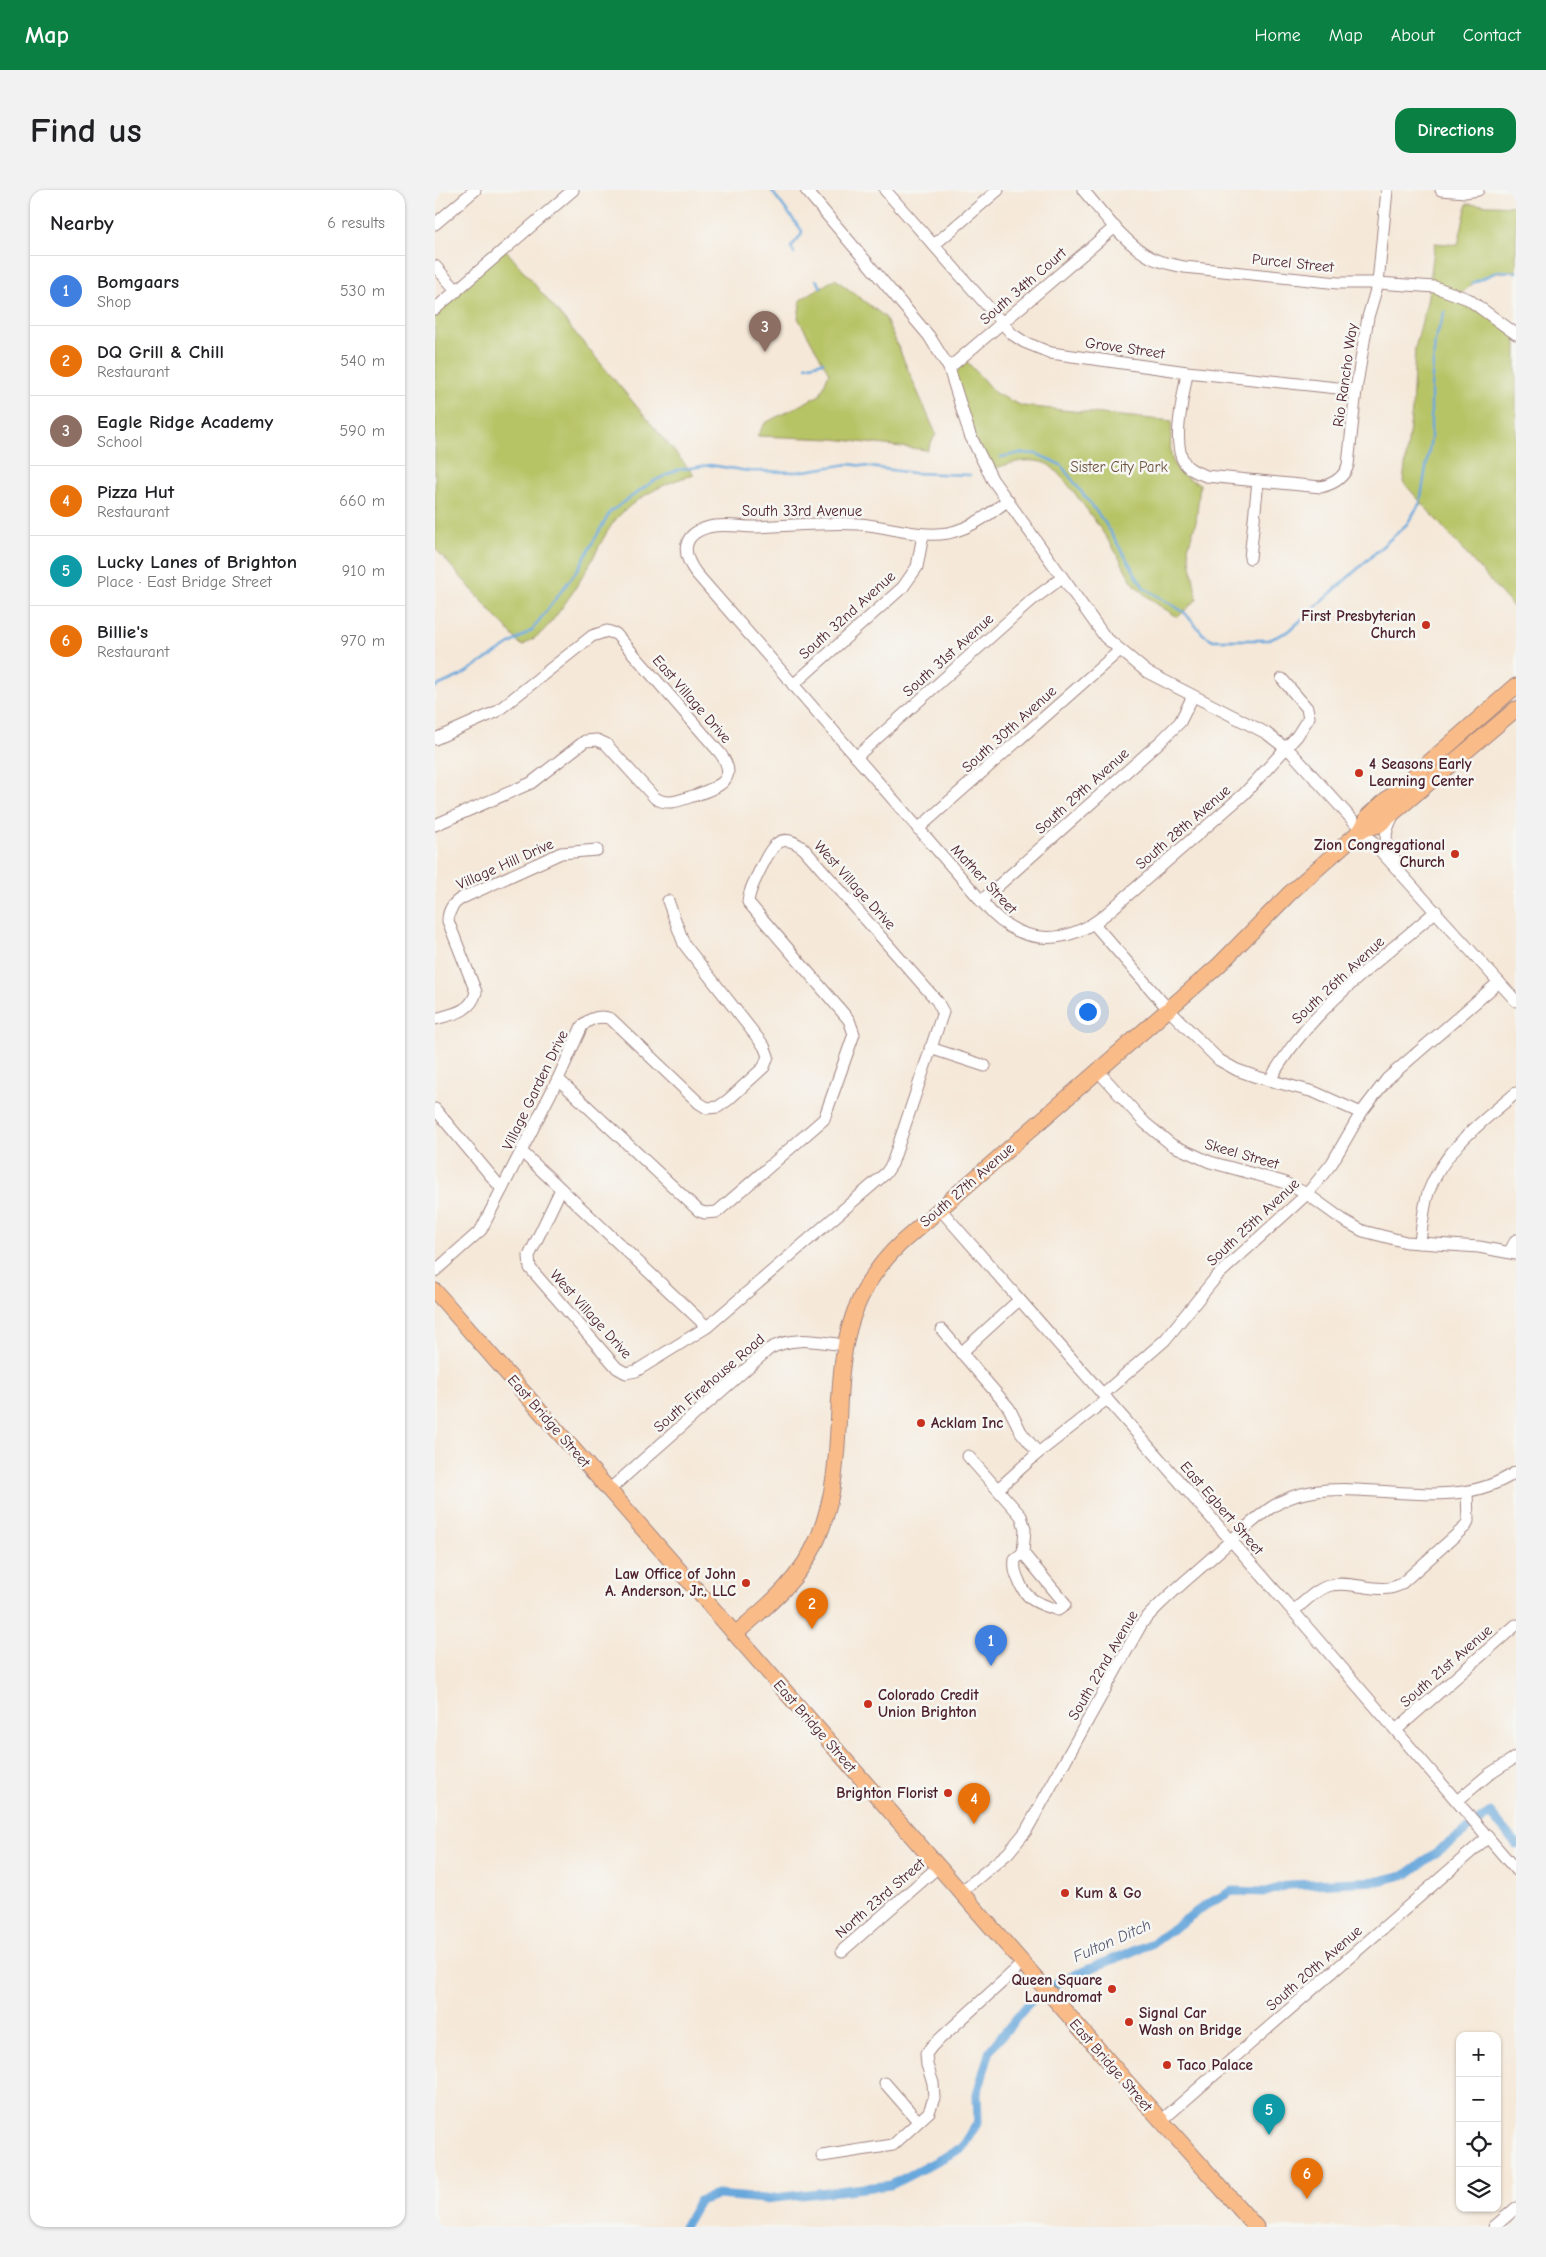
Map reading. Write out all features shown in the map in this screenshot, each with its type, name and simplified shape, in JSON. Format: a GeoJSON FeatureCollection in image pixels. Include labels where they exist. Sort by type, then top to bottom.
{"type":"FeatureCollection","features":[{"type":"Feature","properties":{"kind":"main road","name":"South 27th Avenue"},"geometry":{"type":"LineString","coordinates":[[735,1634],[792,1582],[809,1555],[822,1526],[832,1491],[844,1345],[850,1321],[871,1276],[893,1250],[1218,966],[1290,894],[1361,830],[1369,815],[1516,686]]}},
{"type":"Feature","properties":{"kind":"main road","name":"South 27th Avenue"},"geometry":{"type":"LineString","coordinates":[[1361,830],[1379,825],[1516,709]]}},
{"type":"Feature","properties":{"kind":"main road","name":"East Bridge Street"},"geometry":{"type":"LineString","coordinates":[[435,1291],[1161,2121],[1256,2227]]}},
{"type":"Feature","properties":{"kind":"street"},"geometry":{"type":"LineString","coordinates":[[435,224],[475,190]]}},
{"type":"Feature","properties":{"kind":"street"},"geometry":{"type":"LineString","coordinates":[[435,309],[573,190]]}},
{"type":"Feature","properties":{"kind":"street"},"geometry":{"type":"LineString","coordinates":[[806,190],[929,336],[949,368],[970,435],[992,479],[1092,622],[1119,651],[1147,672],[1266,733],[1285,746],[1307,768],[1516,1001]]}},
{"type":"Feature","properties":{"kind":"street","name":"Grove Street"},"geometry":{"type":"LineString","coordinates":[[885,190],[1002,324],[1024,342],[1051,353],[1187,372],[1356,390]]}},
{"type":"Feature","properties":{"kind":"street"},"geometry":{"type":"LineString","coordinates":[[935,245],[998,190]]}},
{"type":"Feature","properties":{"kind":"street","name":"Purcel Street"},"geometry":{"type":"LineString","coordinates":[[1083,190],[1115,227],[1136,248],[1150,257],[1184,267],[1338,283],[1379,283],[1435,288],[1462,296],[1516,334]]}},
{"type":"Feature","properties":{"kind":"street","name":"Rio Rancho Way"},"geometry":{"type":"LineString","coordinates":[[1187,372],[1177,442],[1182,459],[1195,472],[1206,476],[1321,486],[1333,483],[1342,476],[1349,465],[1356,390],[1368,317],[1379,283],[1387,190]]}},
{"type":"Feature","properties":{"kind":"street"},"geometry":{"type":"LineString","coordinates":[[1441,190],[1465,192],[1479,190]]}},
{"type":"Feature","properties":{"kind":"street","name":"South 34th Court"},"geometry":{"type":"LineString","coordinates":[[949,368],[1115,227]]}},
{"type":"Feature","properties":{"kind":"street"},"geometry":{"type":"LineString","coordinates":[[435,266],[457,291]]}},
{"type":"Feature","properties":{"kind":"street"},"geometry":{"type":"LineString","coordinates":[[1250,558],[1258,481]]}},
{"type":"Feature","properties":{"kind":"street","name":"South 33rd Avenue"},"geometry":{"type":"LineString","coordinates":[[686,547],[690,539],[699,531],[709,527],[722,526],[857,524],[923,535],[961,529],[980,520],[1008,500]]}},
{"type":"Feature","properties":{"kind":"street","name":"South 32nd Avenue"},"geometry":{"type":"LineString","coordinates":[[793,685],[903,587],[917,566],[923,535]]}},
{"type":"Feature","properties":{"kind":"street","name":"Mather Street"},"geometry":{"type":"LineString","coordinates":[[686,547],[686,559],[690,564],[918,829],[981,901],[1006,926],[1034,936],[1065,936],[1094,924]]}},
{"type":"Feature","properties":{"kind":"street","name":"South 31st Avenue"},"geometry":{"type":"LineString","coordinates":[[856,757],[1033,600],[1062,578]]}},
{"type":"Feature","properties":{"kind":"street","name":"East Village Drive"},"geometry":{"type":"LineString","coordinates":[[435,739],[496,712],[592,636],[607,631],[616,634],[720,753],[728,769],[726,779],[717,788],[675,802],[664,803],[655,798],[607,744],[597,740],[585,741],[531,783],[435,825]]}},
{"type":"Feature","properties":{"kind":"street","name":"South 30th Avenue"},"geometry":{"type":"LineString","coordinates":[[918,829],[1119,651]]}},
{"type":"Feature","properties":{"kind":"street","name":"South 28th Avenue"},"geometry":{"type":"LineString","coordinates":[[1094,924],[1244,794],[1285,746],[1297,736],[1309,717],[1307,708],[1282,679]]}},
{"type":"Feature","properties":{"kind":"street","name":"South 29th Avenue"},"geometry":{"type":"LineString","coordinates":[[981,901],[1162,740],[1180,722],[1193,696]]}},
{"type":"Feature","properties":{"kind":"street"},"geometry":{"type":"LineString","coordinates":[[1397,810],[1387,827],[1385,840],[1404,876]]}},
{"type":"Feature","properties":{"kind":"street","name":"West Village Drive"},"geometry":{"type":"LineString","coordinates":[[558,1079],[699,1211],[705,1213],[717,1212],[822,1122],[854,1034],[852,1025],[748,902],[749,893],[771,848],[785,840],[799,844],[941,1006],[943,1015],[889,1169],[707,1327],[636,1372],[626,1373],[617,1368],[530,1268],[528,1263],[532,1247],[561,1189]]}},
{"type":"Feature","properties":{"kind":"street","name":"Village Hill Drive"},"geometry":{"type":"LineString","coordinates":[[435,1020],[465,1009],[474,1001],[476,992],[448,921],[449,911],[453,906],[462,898],[561,854],[597,850]]}},
{"type":"Feature","properties":{"kind":"street","name":"Village Garden Drive"},"geometry":{"type":"LineString","coordinates":[[435,1271],[481,1230],[558,1079],[582,1026],[587,1021],[598,1017],[611,1019],[699,1103],[707,1108],[722,1104],[764,1067],[768,1060],[764,1046],[684,944],[668,901]]}},
{"type":"Feature","properties":{"kind":"street","name":"South 26th Avenue"},"geometry":{"type":"LineString","coordinates":[[1271,1080],[1305,1028],[1325,1008],[1436,911]]}},
{"type":"Feature","properties":{"kind":"street"},"geometry":{"type":"LineString","coordinates":[[1094,924],[1168,1009],[1219,1060],[1237,1070],[1315,1092],[1361,1114]]}},
{"type":"Feature","properties":{"kind":"street","name":"South 25th Avenue"},"geometry":{"type":"LineString","coordinates":[[998,1489],[1105,1397],[1171,1334],[1217,1276],[1307,1194],[1332,1163],[1361,1114],[1387,1079],[1499,982]]}},
{"type":"Feature","properties":{"kind":"street"},"geometry":{"type":"LineString","coordinates":[[930,1048],[985,1066]]}},
{"type":"Feature","properties":{"kind":"street","name":"Skeel Street"},"geometry":{"type":"LineString","coordinates":[[1098,1071],[1145,1123],[1172,1145],[1210,1162],[1283,1182],[1307,1194],[1343,1220],[1363,1230],[1386,1238],[1420,1243],[1479,1246],[1513,1253]]}},
{"type":"Feature","properties":{"kind":"street"},"geometry":{"type":"LineString","coordinates":[[1420,1243],[1429,1193],[1444,1163],[1465,1137],[1516,1093]]}},
{"type":"Feature","properties":{"kind":"street"},"geometry":{"type":"LineString","coordinates":[[435,1109],[502,1190]]}},
{"type":"Feature","properties":{"kind":"street"},"geometry":{"type":"LineString","coordinates":[[521,1152],[707,1327]]}},
{"type":"Feature","properties":{"kind":"street","name":"East Egbert Street"},"geometry":{"type":"LineString","coordinates":[[940,1209],[1293,1611],[1516,1870]]}},
{"type":"Feature","properties":{"kind":"street"},"geometry":{"type":"LineString","coordinates":[[1513,1253],[1516,1240]]}},
{"type":"Feature","properties":{"kind":"street"},"geometry":{"type":"LineString","coordinates":[[961,1353],[1019,1300]]}},
{"type":"Feature","properties":{"kind":"street"},"geometry":{"type":"LineString","coordinates":[[942,1330],[1009,1408],[1021,1432],[1038,1453]]}},
{"type":"Feature","properties":{"kind":"street","name":"South Firehouse Road"},"geometry":{"type":"LineString","coordinates":[[609,1490],[769,1349],[794,1340],[844,1345]]}},
{"type":"Feature","properties":{"kind":"street"},"geometry":{"type":"LineString","coordinates":[[969,1456],[1021,1516],[1024,1523],[1023,1553],[1063,1601],[1065,1605],[1062,1608],[1058,1610],[1030,1600],[1022,1591],[1014,1568],[1015,1559],[1023,1553]]}},
{"type":"Feature","properties":{"kind":"street","name":"South 22nd Avenue"},"geometry":{"type":"LineString","coordinates":[[961,1892],[1008,1853],[1026,1831],[1142,1623],[1169,1596],[1273,1506],[1309,1492],[1340,1490],[1432,1495],[1467,1492],[1495,1484],[1516,1472]]}},
{"type":"Feature","properties":{"kind":"street"},"geometry":{"type":"LineString","coordinates":[[1293,1611],[1319,1591],[1334,1584],[1390,1588],[1401,1584],[1466,1526],[1468,1521],[1467,1492]]}},
{"type":"Feature","properties":{"kind":"street","name":"South 21st Avenue"},"geometry":{"type":"LineString","coordinates":[[1396,1730],[1516,1626]]}},
{"type":"Feature","properties":{"kind":"street"},"geometry":{"type":"LineString","coordinates":[[1457,1801],[1495,1769],[1516,1756]]}},
{"type":"Feature","properties":{"kind":"street","name":"South 20th Avenue"},"geometry":{"type":"LineString","coordinates":[[1161,2121],[1488,1838]]}},
{"type":"Feature","properties":{"kind":"street","name":"North 23rd Street"},"geometry":{"type":"LineString","coordinates":[[842,1951],[938,1866]]}},
{"type":"Feature","properties":{"kind":"street"},"geometry":{"type":"LineString","coordinates":[[822,2156],[893,2145],[929,2112],[934,2098],[933,2083],[927,2065],[927,2054],[932,2046],[1023,1963]]}},
{"type":"Feature","properties":{"kind":"street"},"geometry":{"type":"LineString","coordinates":[[885,2083],[919,2121]]}},
{"type":"Feature","properties":{"kind":"street"},"geometry":{"type":"LineString","coordinates":[[1494,2227],[1516,2208]]}},
{"type":"Feature","properties":{"kind":"green space"},"geometry":{"type":"Polygon","coordinates":[[[1467,204],[1516,206],[1516,272],[1492,274],[1479,280],[1460,295],[1516,334],[1516,610],[1403,482],[1412,410],[1415,348],[1427,302],[1435,243],[1458,245],[1467,204]]]}},
{"type":"Feature","properties":{"kind":"green space"},"geometry":{"type":"Polygon","coordinates":[[[505,249],[694,475],[661,487],[639,499],[620,515],[613,523],[586,571],[560,611],[541,633],[522,646],[435,548],[435,309],[505,249]]]}},
{"type":"Feature","properties":{"kind":"green space"},"geometry":{"type":"Polygon","coordinates":[[[835,279],[885,317],[936,434],[927,450],[834,439],[757,436],[765,423],[820,395],[829,373],[798,318],[801,299],[835,279]]]}},
{"type":"Feature","properties":{"kind":"green space","name":"Sister City Park"},"geometry":{"type":"Polygon","coordinates":[[[963,357],[995,393],[1022,406],[1172,421],[1171,451],[1175,466],[1189,479],[1200,484],[1196,522],[1188,548],[1197,599],[1178,617],[1151,600],[1134,583],[1093,518],[1054,469],[1040,462],[1025,461],[988,471],[949,368],[963,357]]]}},
{"type":"Feature","properties":{"kind":"waterway"},"geometry":{"type":"LineString","coordinates":[[771,190],[802,231],[791,247],[794,253]]}},
{"type":"Feature","properties":{"kind":"waterway"},"geometry":{"type":"LineString","coordinates":[[1472,283],[1499,271],[1516,272]]}},
{"type":"Feature","properties":{"kind":"waterway"},"geometry":{"type":"LineString","coordinates":[[816,280],[821,287]]}},
{"type":"Feature","properties":{"kind":"waterway"},"geometry":{"type":"LineString","coordinates":[[1001,457],[1021,453],[1037,454],[1061,465],[1105,523],[1144,588],[1184,612],[1203,634],[1213,640],[1269,640],[1289,631],[1407,524],[1420,503],[1431,438],[1431,388],[1435,340],[1445,311]]}},
{"type":"Feature","properties":{"kind":"waterway"},"geometry":{"type":"LineString","coordinates":[[806,366],[823,362]]}},
{"type":"Feature","properties":{"kind":"waterway"},"geometry":{"type":"LineString","coordinates":[[435,687],[460,676],[532,630],[578,569],[610,512],[652,482],[677,470],[710,465],[748,471],[798,472],[849,464],[913,473],[970,475]]}},
{"type":"Feature","properties":{"kind":"waterway","name":"Fulton Ditch"},"geometry":{"type":"LineString","coordinates":[[684,2227],[699,2201],[717,2195],[765,2199],[891,2185],[962,2148],[978,2122],[977,2094],[990,2050],[1029,2003],[1062,1980],[1153,1943],[1206,1905],[1232,1891],[1266,1892],[1288,1885],[1379,1881],[1407,1874],[1490,1813],[1516,1844]]}},
{"type":"Feature","properties":{"kind":"place","name":"Eagle Ridge Academy"},"geometry":{"type":"Point","coordinates":[765,352]}},
{"type":"Feature","properties":{"kind":"place","name":"First Presbyterian Church"},"geometry":{"type":"Point","coordinates":[1426,625]}},
{"type":"Feature","properties":{"kind":"place","name":"4 Seasons Early Learning Center"},"geometry":{"type":"Point","coordinates":[1359,773]}},
{"type":"Feature","properties":{"kind":"place","name":"Zion Congregational Church"},"geometry":{"type":"Point","coordinates":[1455,854]}},
{"type":"Feature","properties":{"kind":"place","name":"Acklam Inc"},"geometry":{"type":"Point","coordinates":[921,1423]}},
{"type":"Feature","properties":{"kind":"place","name":"Law Office of John A. Anderson, Jr., LLC"},"geometry":{"type":"Point","coordinates":[746,1583]}},
{"type":"Feature","properties":{"kind":"place","name":"DQ Grill & Chill"},"geometry":{"type":"Point","coordinates":[812,1629]}},
{"type":"Feature","properties":{"kind":"place","name":"Bomgaars"},"geometry":{"type":"Point","coordinates":[991,1666]}},
{"type":"Feature","properties":{"kind":"place","name":"Colorado Credit Union Brighton"},"geometry":{"type":"Point","coordinates":[868,1704]}},
{"type":"Feature","properties":{"kind":"place","name":"Brighton Florist"},"geometry":{"type":"Point","coordinates":[948,1793]}},
{"type":"Feature","properties":{"kind":"place","name":"Pizza Hut"},"geometry":{"type":"Point","coordinates":[974,1824]}},
{"type":"Feature","properties":{"kind":"place","name":"Kum & Go"},"geometry":{"type":"Point","coordinates":[1065,1893]}},
{"type":"Feature","properties":{"kind":"place","name":"Queen Square Laundromat"},"geometry":{"type":"Point","coordinates":[1112,1989]}},
{"type":"Feature","properties":{"kind":"place","name":"Signal Car Wash on Bridge"},"geometry":{"type":"Point","coordinates":[1129,2022]}},
{"type":"Feature","properties":{"kind":"place","name":"Taco Palace"},"geometry":{"type":"Point","coordinates":[1167,2065]}},
{"type":"Feature","properties":{"kind":"place","name":"Lucky Lanes of Brighton"},"geometry":{"type":"Point","coordinates":[1269,2135]}},
{"type":"Feature","properties":{"kind":"place","name":"Billie's"},"geometry":{"type":"Point","coordinates":[1307,2199]}}]}
